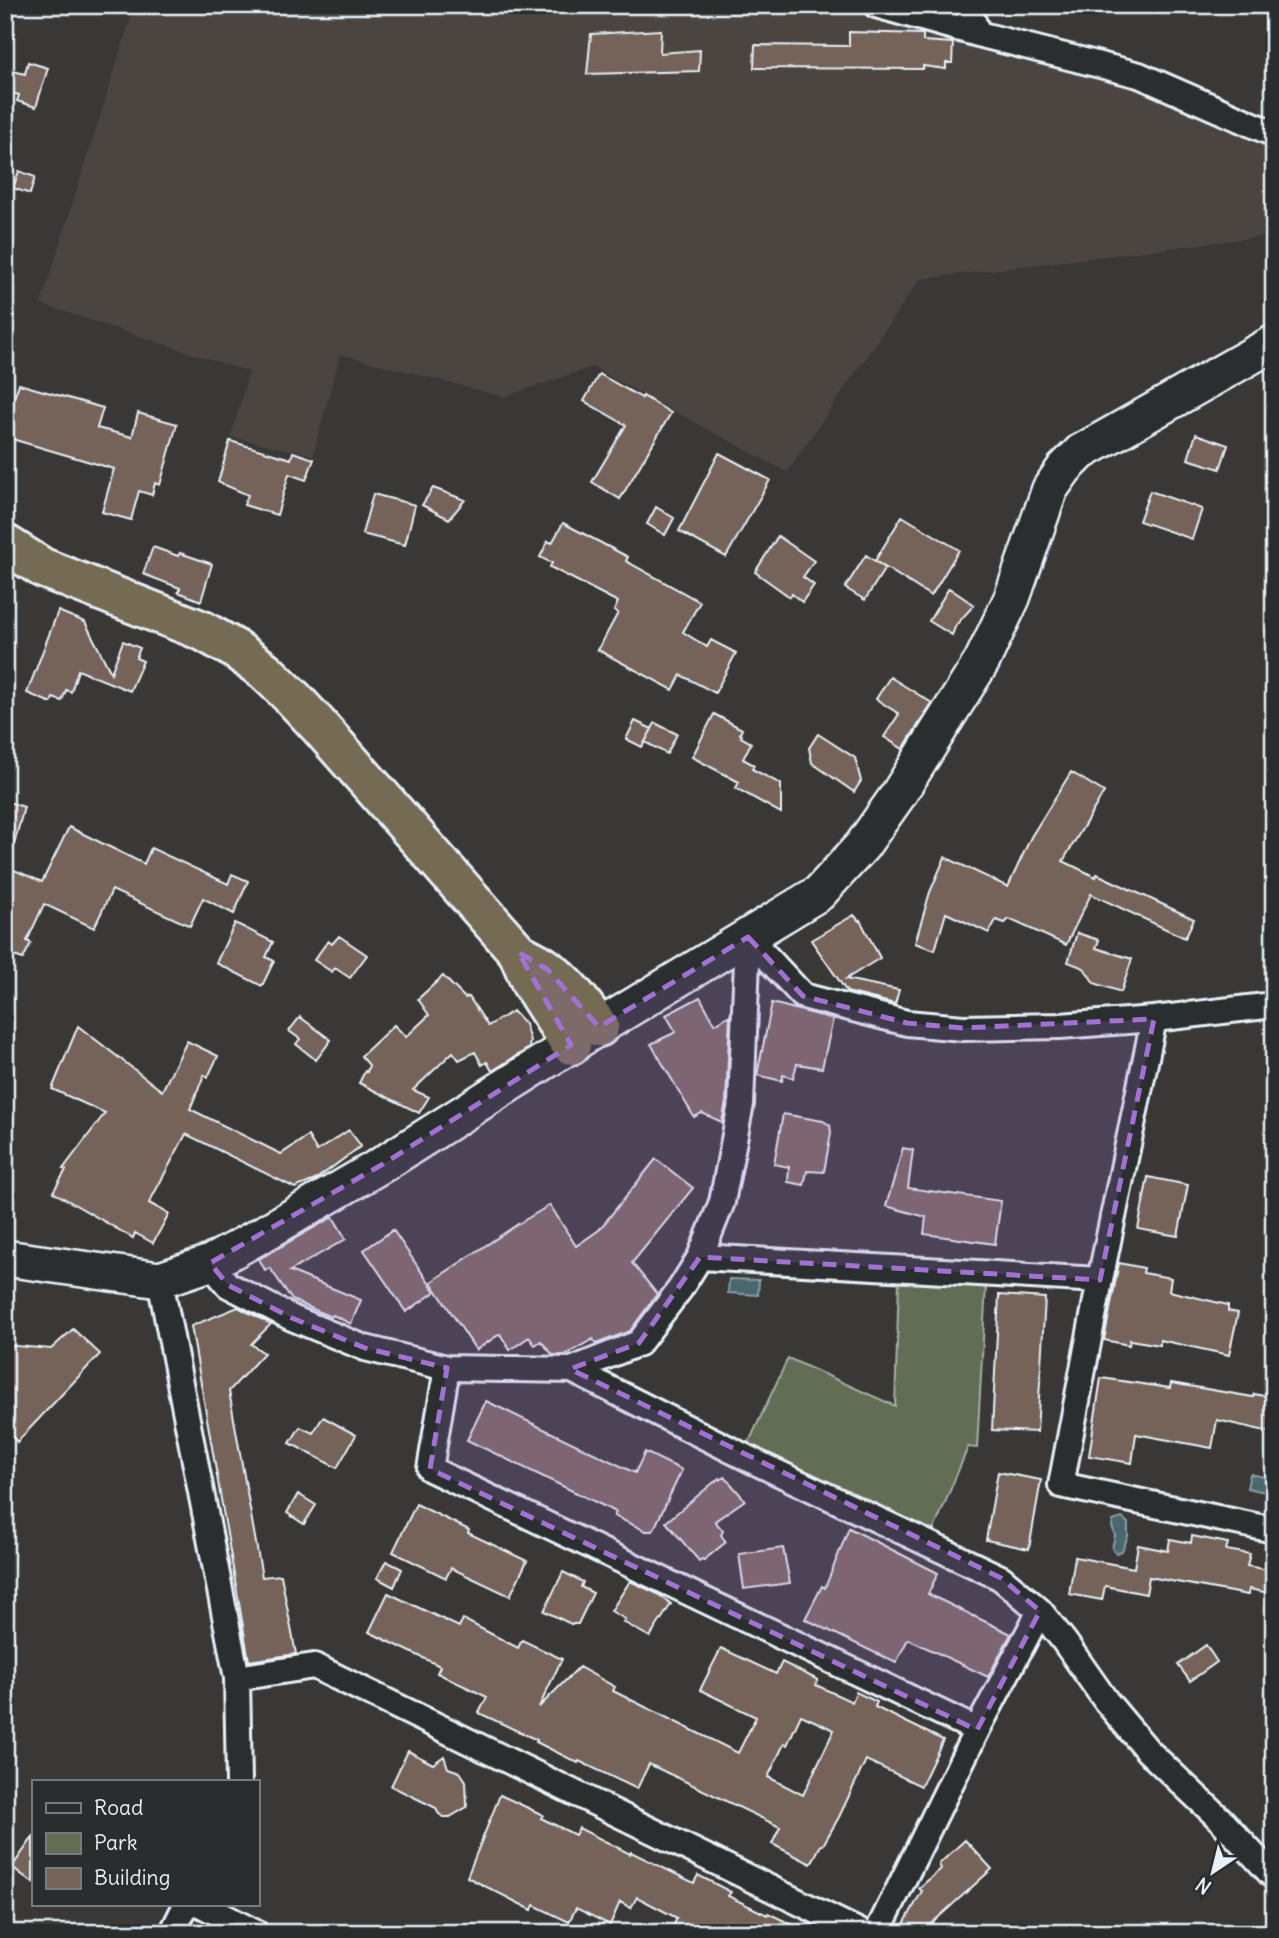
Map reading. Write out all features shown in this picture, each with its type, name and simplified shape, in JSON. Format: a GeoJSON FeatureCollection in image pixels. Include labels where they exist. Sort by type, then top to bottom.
{"type":"FeatureCollection","features":[{"type":"Feature","properties":{"kind":"highway"},"geometry":{"type":"LineString","coordinates":[[5,544],[43,568],[203,631],[235,649],[264,671],[318,725],[518,953],[547,968],[587,1010],[585,1036]]}},
{"type":"Feature","properties":{"kind":"highway"},"geometry":{"type":"LineString","coordinates":[[5,567],[43,568]]}},
{"type":"Feature","properties":{"kind":"street"},"geometry":{"type":"LineString","coordinates":[[876,5],[1139,75],[1274,134]]}},
{"type":"Feature","properties":{"kind":"street"},"geometry":{"type":"LineString","coordinates":[[967,5],[978,34]]}},
{"type":"Feature","properties":{"kind":"street"},"geometry":{"type":"LineString","coordinates":[[5,1258],[160,1280],[210,1263],[383,1164],[819,893],[862,846],[982,661],[1012,598],[1050,488],[1064,469],[1081,452],[1274,342]]}},
{"type":"Feature","properties":{"kind":"street"},"geometry":{"type":"LineString","coordinates":[[748,937],[803,996],[907,1023],[963,1028],[1060,1026],[1274,1005]]}},
{"type":"Feature","properties":{"kind":"street"},"geometry":{"type":"LineString","coordinates":[[210,1263],[228,1285],[292,1318],[365,1348],[447,1368],[572,1370],[639,1343],[680,1289],[700,1257],[722,1202],[741,1104],[748,937]]}},
{"type":"Feature","properties":{"kind":"street"},"geometry":{"type":"LineString","coordinates":[[1154,1018],[1061,1485],[1274,1530]]}},
{"type":"Feature","properties":{"kind":"street"},"geometry":{"type":"LineString","coordinates":[[700,1257],[1100,1280]]}},
{"type":"Feature","properties":{"kind":"street"},"geometry":{"type":"LineString","coordinates":[[160,1280],[237,1678],[239,1780]]}},
{"type":"Feature","properties":{"kind":"street"},"geometry":{"type":"LineString","coordinates":[[447,1368],[430,1469],[977,1730]]}},
{"type":"Feature","properties":{"kind":"street"},"geometry":{"type":"LineString","coordinates":[[572,1370],[755,1462],[1001,1578],[1040,1611],[1064,1640],[1106,1701],[1147,1751],[1222,1821],[1274,1877]]}},
{"type":"Feature","properties":{"kind":"street"},"geometry":{"type":"LineString","coordinates":[[877,1933],[977,1730],[1040,1611]]}},
{"type":"Feature","properties":{"kind":"street"},"geometry":{"type":"LineString","coordinates":[[237,1678],[314,1666],[862,1933]]}},
{"type":"Feature","properties":{"kind":"street"},"geometry":{"type":"LineString","coordinates":[[172,1933],[186,1906]]}},
{"type":"Feature","properties":{"kind":"street"},"geometry":{"type":"LineString","coordinates":[[204,1906],[256,1933]]}},
{"type":"Feature","properties":{"kind":"highlighted area"},"geometry":{"type":"Polygon","coordinates":[[[748,937],[803,996],[907,1023],[963,1028],[1154,1019],[1100,1280],[700,1257],[639,1343],[570,1369],[1001,1578],[1040,1611],[977,1730],[430,1469],[447,1368],[365,1348],[292,1318],[228,1285],[210,1263],[383,1164],[571,1045],[518,952],[547,969],[599,1027],[748,937]]]}},
{"type":"Feature","properties":{"kind":"shaded area"},"geometry":{"type":"Polygon","coordinates":[[[135,5],[853,5],[1135,82],[1274,141],[1274,235],[920,279],[787,472],[592,367],[504,397],[340,354],[313,455],[231,437],[249,372],[41,304],[135,5]]]}},
{"type":"Feature","properties":{"kind":"green space"},"geometry":{"type":"Polygon","coordinates":[[[899,1280],[986,1285],[977,1448],[968,1447],[933,1532],[748,1444],[788,1358],[895,1406],[899,1280]]]}},
{"type":"Feature","properties":{"kind":"water"},"geometry":{"type":"Polygon","coordinates":[[[729,1279],[759,1280],[758,1295],[728,1293],[729,1279]]]}},
{"type":"Feature","properties":{"kind":"water"},"geometry":{"type":"Polygon","coordinates":[[[1250,1474],[1274,1479],[1274,1494],[1247,1488],[1250,1474]]]}},
{"type":"Feature","properties":{"kind":"water"},"geometry":{"type":"Polygon","coordinates":[[[1122,1518],[1128,1523],[1128,1536],[1122,1551],[1116,1553],[1112,1548],[1115,1536],[1112,1526],[1113,1521],[1122,1518]]]}},
{"type":"Feature","properties":{"kind":"building"},"geometry":{"type":"Polygon","coordinates":[[[661,30],[660,53],[700,50],[699,71],[587,74],[591,34],[661,30]]]}},
{"type":"Feature","properties":{"kind":"building"},"geometry":{"type":"Polygon","coordinates":[[[849,32],[923,34],[923,41],[953,43],[952,63],[946,63],[946,69],[923,66],[923,69],[754,68],[755,45],[849,46],[849,32]]]}},
{"type":"Feature","properties":{"kind":"building"},"geometry":{"type":"Polygon","coordinates":[[[28,62],[48,68],[36,107],[17,101],[19,95],[5,91],[5,69],[25,74],[28,62]]]}},
{"type":"Feature","properties":{"kind":"building"},"geometry":{"type":"Polygon","coordinates":[[[19,171],[35,177],[30,194],[13,188],[19,171]]]}},
{"type":"Feature","properties":{"kind":"building"},"geometry":{"type":"Polygon","coordinates":[[[599,374],[671,413],[620,499],[592,482],[626,425],[584,401],[599,374]]]}},
{"type":"Feature","properties":{"kind":"building"},"geometry":{"type":"Polygon","coordinates":[[[19,384],[103,408],[97,428],[132,437],[138,413],[177,424],[160,485],[155,483],[152,495],[139,491],[131,520],[102,512],[114,469],[5,437],[5,422],[19,384]]]}},
{"type":"Feature","properties":{"kind":"building"},"geometry":{"type":"Polygon","coordinates":[[[1196,434],[1228,445],[1220,469],[1188,459],[1196,434]]]}},
{"type":"Feature","properties":{"kind":"building"},"geometry":{"type":"Polygon","coordinates":[[[230,441],[291,459],[293,452],[314,459],[306,480],[289,474],[277,515],[244,505],[248,495],[218,482],[230,441]]]}},
{"type":"Feature","properties":{"kind":"building"},"geometry":{"type":"Polygon","coordinates":[[[719,453],[770,480],[726,557],[679,531],[719,453]]]}},
{"type":"Feature","properties":{"kind":"building"},"geometry":{"type":"Polygon","coordinates":[[[433,488],[465,500],[449,519],[422,505],[433,488]]]}},
{"type":"Feature","properties":{"kind":"building"},"geometry":{"type":"Polygon","coordinates":[[[1150,491],[1202,509],[1192,539],[1139,521],[1150,491]]]}},
{"type":"Feature","properties":{"kind":"building"},"geometry":{"type":"Polygon","coordinates":[[[373,494],[415,505],[405,545],[362,534],[373,494]]]}},
{"type":"Feature","properties":{"kind":"building"},"geometry":{"type":"Polygon","coordinates":[[[656,507],[674,518],[665,535],[647,524],[656,507]]]}},
{"type":"Feature","properties":{"kind":"building"},"geometry":{"type":"Polygon","coordinates":[[[902,516],[959,550],[931,596],[875,561],[902,516]]]}},
{"type":"Feature","properties":{"kind":"building"},"geometry":{"type":"Polygon","coordinates":[[[563,523],[628,557],[626,561],[700,602],[683,632],[707,647],[711,640],[736,653],[715,693],[681,675],[673,690],[598,650],[618,613],[614,611],[618,602],[550,567],[552,563],[540,557],[548,541],[552,543],[563,523]]]}},
{"type":"Feature","properties":{"kind":"building"},"geometry":{"type":"Polygon","coordinates":[[[778,536],[814,561],[803,577],[814,585],[802,602],[792,594],[790,597],[755,572],[778,536]]]}},
{"type":"Feature","properties":{"kind":"building"},"geometry":{"type":"Polygon","coordinates":[[[153,547],[212,564],[201,601],[178,592],[180,588],[143,574],[153,547]]]}},
{"type":"Feature","properties":{"kind":"building"},"geometry":{"type":"Polygon","coordinates":[[[866,555],[885,568],[865,600],[845,588],[866,555]]]}},
{"type":"Feature","properties":{"kind":"building"},"geometry":{"type":"Polygon","coordinates":[[[949,588],[974,605],[956,625],[952,635],[929,621],[949,588]]]}},
{"type":"Feature","properties":{"kind":"building"},"geometry":{"type":"Polygon","coordinates":[[[58,611],[85,622],[111,673],[123,641],[140,648],[136,658],[143,661],[130,691],[78,670],[71,692],[66,690],[62,701],[53,698],[51,703],[27,693],[58,611]]]}},
{"type":"Feature","properties":{"kind":"building"},"geometry":{"type":"Polygon","coordinates":[[[890,677],[932,703],[903,749],[884,737],[899,714],[876,699],[890,677]]]}},
{"type":"Feature","properties":{"kind":"building"},"geometry":{"type":"Polygon","coordinates":[[[714,714],[742,729],[741,737],[751,743],[743,759],[754,765],[752,769],[781,784],[781,813],[736,788],[739,782],[692,757],[714,714]]]}},
{"type":"Feature","properties":{"kind":"building"},"geometry":{"type":"Polygon","coordinates":[[[635,721],[652,729],[642,747],[626,739],[635,721]]]}},
{"type":"Feature","properties":{"kind":"building"},"geometry":{"type":"Polygon","coordinates":[[[655,723],[677,734],[667,754],[645,742],[655,723]]]}},
{"type":"Feature","properties":{"kind":"building"},"geometry":{"type":"Polygon","coordinates":[[[818,734],[855,758],[861,781],[854,792],[812,763],[809,748],[818,734]]]}},
{"type":"Feature","properties":{"kind":"building"},"geometry":{"type":"Polygon","coordinates":[[[1071,772],[1104,792],[1063,861],[1194,919],[1185,938],[1091,894],[1066,945],[1009,919],[1005,923],[996,920],[989,933],[946,913],[935,950],[915,943],[930,892],[945,857],[1008,887],[1031,837],[1071,772]]]}},
{"type":"Feature","properties":{"kind":"building"},"geometry":{"type":"Polygon","coordinates":[[[5,801],[24,807],[11,856],[5,855],[5,801]]]}},
{"type":"Feature","properties":{"kind":"building"},"geometry":{"type":"Polygon","coordinates":[[[69,827],[144,864],[151,848],[228,884],[232,874],[248,881],[234,914],[203,898],[190,926],[112,890],[94,928],[44,904],[27,941],[31,943],[23,959],[5,953],[5,866],[42,882],[69,827]]]}},
{"type":"Feature","properties":{"kind":"building"},"geometry":{"type":"Polygon","coordinates":[[[854,915],[860,920],[880,958],[846,979],[899,990],[895,1004],[847,992],[811,940],[854,915]]]}},
{"type":"Feature","properties":{"kind":"building"},"geometry":{"type":"Polygon","coordinates":[[[235,923],[273,942],[266,957],[274,961],[262,986],[216,963],[235,923]]]}},
{"type":"Feature","properties":{"kind":"building"},"geometry":{"type":"Polygon","coordinates":[[[1077,933],[1099,940],[1096,948],[1132,959],[1121,992],[1094,983],[1084,968],[1068,962],[1077,933]]]}},
{"type":"Feature","properties":{"kind":"building"},"geometry":{"type":"Polygon","coordinates":[[[339,936],[367,955],[350,978],[335,968],[332,972],[314,960],[328,941],[332,944],[339,936]]]}},
{"type":"Feature","properties":{"kind":"building"},"geometry":{"type":"Polygon","coordinates":[[[443,976],[465,998],[469,997],[488,1026],[513,1011],[525,1024],[530,1041],[529,1048],[492,1071],[487,1062],[482,1065],[475,1052],[459,1060],[453,1052],[413,1090],[429,1097],[419,1113],[359,1083],[369,1065],[361,1056],[394,1025],[406,1037],[429,1015],[418,999],[443,976]]]}},
{"type":"Feature","properties":{"kind":"building"},"geometry":{"type":"Polygon","coordinates":[[[700,997],[715,1024],[730,1015],[726,1102],[722,1122],[702,1113],[694,1117],[651,1044],[676,1032],[666,1015],[700,997]]]}},
{"type":"Feature","properties":{"kind":"building"},"geometry":{"type":"Polygon","coordinates":[[[772,1003],[833,1019],[822,1068],[797,1064],[793,1078],[783,1075],[782,1081],[757,1075],[772,1003]]]}},
{"type":"Feature","properties":{"kind":"building"},"geometry":{"type":"Polygon","coordinates":[[[300,1017],[331,1040],[316,1060],[296,1044],[300,1039],[289,1031],[300,1017]]]}},
{"type":"Feature","properties":{"kind":"building"},"geometry":{"type":"Polygon","coordinates":[[[78,1026],[162,1091],[187,1041],[218,1056],[208,1077],[204,1075],[190,1109],[281,1154],[308,1136],[317,1151],[349,1130],[361,1146],[315,1180],[295,1188],[186,1134],[149,1203],[169,1214],[153,1243],[135,1233],[133,1238],[53,1192],[66,1170],[63,1169],[105,1113],[52,1089],[78,1026]]]}},
{"type":"Feature","properties":{"kind":"building"},"geometry":{"type":"Polygon","coordinates":[[[783,1114],[823,1121],[830,1125],[824,1172],[807,1171],[804,1185],[788,1182],[789,1167],[774,1164],[783,1114]]]}},
{"type":"Feature","properties":{"kind":"building"},"geometry":{"type":"Polygon","coordinates":[[[903,1148],[913,1150],[908,1188],[1001,1201],[995,1244],[924,1234],[926,1217],[886,1206],[903,1148]]]}},
{"type":"Feature","properties":{"kind":"building"},"geometry":{"type":"Polygon","coordinates":[[[656,1159],[693,1188],[632,1263],[657,1294],[630,1331],[596,1344],[593,1339],[565,1355],[553,1355],[541,1341],[535,1345],[529,1337],[510,1350],[500,1334],[476,1350],[431,1282],[550,1205],[576,1246],[599,1230],[656,1159]]]}},
{"type":"Feature","properties":{"kind":"building"},"geometry":{"type":"Polygon","coordinates":[[[1148,1177],[1188,1185],[1178,1236],[1138,1229],[1148,1177]]]}},
{"type":"Feature","properties":{"kind":"building"},"geometry":{"type":"Polygon","coordinates":[[[333,1217],[346,1239],[290,1271],[361,1300],[351,1324],[292,1300],[270,1268],[265,1270],[259,1259],[333,1217]]]}},
{"type":"Feature","properties":{"kind":"building"},"geometry":{"type":"Polygon","coordinates":[[[393,1230],[435,1292],[406,1312],[364,1250],[393,1230]]]}},
{"type":"Feature","properties":{"kind":"building"},"geometry":{"type":"Polygon","coordinates":[[[1119,1263],[1144,1268],[1143,1273],[1171,1278],[1169,1291],[1228,1305],[1228,1311],[1238,1313],[1229,1355],[1160,1340],[1160,1345],[1130,1340],[1129,1345],[1104,1340],[1119,1263]]]}},
{"type":"Feature","properties":{"kind":"building"},"geometry":{"type":"Polygon","coordinates":[[[999,1295],[1045,1298],[1037,1432],[992,1430],[999,1295]]]}},
{"type":"Feature","properties":{"kind":"building"},"geometry":{"type":"Polygon","coordinates":[[[238,1307],[271,1324],[251,1344],[264,1353],[229,1391],[262,1577],[281,1575],[296,1654],[249,1661],[191,1326],[238,1307]]]}},
{"type":"Feature","properties":{"kind":"building"},"geometry":{"type":"Polygon","coordinates":[[[73,1329],[100,1354],[17,1442],[5,1429],[5,1345],[51,1349],[73,1329]]]}},
{"type":"Feature","properties":{"kind":"building"},"geometry":{"type":"Polygon","coordinates":[[[1101,1378],[1170,1388],[1171,1383],[1274,1398],[1274,1433],[1217,1420],[1212,1448],[1136,1434],[1132,1463],[1089,1456],[1101,1378]]]}},
{"type":"Feature","properties":{"kind":"building"},"geometry":{"type":"Polygon","coordinates":[[[486,1401],[635,1473],[645,1452],[682,1470],[653,1531],[646,1531],[614,1516],[616,1512],[467,1440],[486,1401]]]}},
{"type":"Feature","properties":{"kind":"building"},"geometry":{"type":"Polygon","coordinates":[[[323,1417],[356,1435],[337,1468],[290,1443],[300,1427],[313,1433],[323,1417]]]}},
{"type":"Feature","properties":{"kind":"building"},"geometry":{"type":"Polygon","coordinates":[[[998,1472],[1041,1480],[1029,1549],[986,1540],[998,1472]]]}},
{"type":"Feature","properties":{"kind":"building"},"geometry":{"type":"Polygon","coordinates":[[[725,1477],[745,1500],[715,1521],[723,1531],[721,1535],[726,1542],[699,1561],[666,1522],[719,1478],[720,1480],[725,1477]]]}},
{"type":"Feature","properties":{"kind":"building"},"geometry":{"type":"Polygon","coordinates":[[[298,1494],[316,1505],[304,1524],[287,1513],[298,1494]]]}},
{"type":"Feature","properties":{"kind":"building"},"geometry":{"type":"Polygon","coordinates":[[[416,1504],[527,1561],[510,1596],[451,1568],[446,1578],[393,1552],[416,1504]]]}},
{"type":"Feature","properties":{"kind":"building"},"geometry":{"type":"Polygon","coordinates":[[[849,1528],[938,1573],[928,1594],[1011,1634],[988,1677],[908,1639],[896,1663],[805,1619],[822,1586],[825,1588],[849,1528]]]}},
{"type":"Feature","properties":{"kind":"building"},"geometry":{"type":"Polygon","coordinates":[[[1192,1536],[1228,1543],[1226,1550],[1250,1554],[1247,1566],[1274,1571],[1274,1594],[1249,1589],[1248,1595],[1149,1577],[1146,1594],[1105,1586],[1102,1600],[1069,1594],[1075,1557],[1134,1568],[1138,1545],[1168,1551],[1170,1539],[1191,1543],[1192,1536]]]}},
{"type":"Feature","properties":{"kind":"building"},"geometry":{"type":"Polygon","coordinates":[[[783,1548],[790,1583],[744,1589],[739,1554],[783,1548]]]}},
{"type":"Feature","properties":{"kind":"building"},"geometry":{"type":"Polygon","coordinates":[[[386,1561],[402,1569],[394,1587],[377,1578],[386,1561]]]}},
{"type":"Feature","properties":{"kind":"building"},"geometry":{"type":"Polygon","coordinates":[[[563,1572],[583,1582],[581,1587],[593,1593],[578,1624],[571,1624],[544,1611],[563,1572]]]}},
{"type":"Feature","properties":{"kind":"building"},"geometry":{"type":"Polygon","coordinates":[[[630,1581],[658,1594],[671,1604],[650,1637],[623,1622],[625,1619],[611,1611],[630,1581]]]}},
{"type":"Feature","properties":{"kind":"building"},"geometry":{"type":"Polygon","coordinates":[[[388,1593],[459,1627],[463,1619],[518,1648],[522,1640],[562,1659],[539,1707],[579,1667],[615,1687],[613,1691],[738,1753],[756,1717],[700,1690],[721,1648],[776,1674],[782,1662],[818,1680],[816,1685],[852,1702],[856,1692],[877,1702],[875,1707],[943,1740],[921,1786],[866,1760],[839,1817],[811,1864],[772,1844],[780,1827],[649,1764],[637,1789],[579,1761],[578,1763],[479,1713],[487,1697],[437,1673],[440,1666],[369,1632],[388,1593]],[[801,1715],[768,1777],[803,1795],[834,1730],[801,1715]]]}},
{"type":"Feature","properties":{"kind":"building"},"geometry":{"type":"Polygon","coordinates":[[[1206,1645],[1217,1662],[1190,1681],[1178,1665],[1206,1645]]]}},
{"type":"Feature","properties":{"kind":"building"},"geometry":{"type":"Polygon","coordinates":[[[408,1751],[433,1764],[444,1756],[448,1768],[460,1772],[466,1781],[467,1807],[450,1817],[443,1817],[436,1808],[391,1786],[408,1751]]]}},
{"type":"Feature","properties":{"kind":"building"},"geometry":{"type":"Polygon","coordinates":[[[500,1795],[543,1815],[541,1818],[575,1835],[579,1828],[694,1883],[698,1875],[731,1892],[728,1896],[810,1933],[670,1933],[677,1918],[637,1897],[631,1908],[620,1902],[610,1925],[576,1908],[569,1922],[534,1905],[532,1910],[467,1877],[500,1795]]]}},
{"type":"Feature","properties":{"kind":"building"},"geometry":{"type":"Polygon","coordinates":[[[32,1838],[32,1882],[12,1867],[32,1838]]]}},
{"type":"Feature","properties":{"kind":"building"},"geometry":{"type":"Polygon","coordinates":[[[965,1840],[992,1869],[921,1933],[913,1933],[904,1924],[922,1891],[919,1888],[941,1869],[939,1864],[965,1840]]]}}]}
